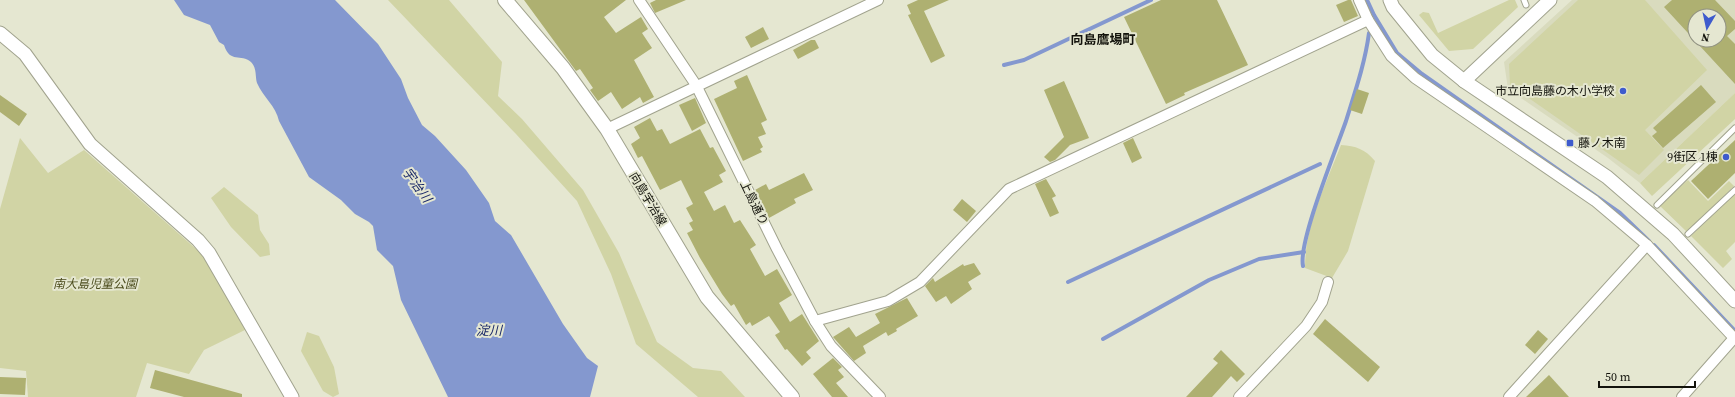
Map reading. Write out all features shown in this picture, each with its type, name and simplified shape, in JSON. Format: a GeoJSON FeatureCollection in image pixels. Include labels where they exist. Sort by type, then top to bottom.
{"type":"FeatureCollection","features":[{"type":"Feature","properties":{"kind":"main road","name":"向島宇治線"},"geometry":{"type":"LineString","coordinates":[[505,0],[563,68],[607,129],[706,297],[792,397]]}},
{"type":"Feature","properties":{"kind":"street","name":"上島通り"},"geometry":{"type":"LineString","coordinates":[[639,0],[696,85],[777,249],[815,321],[831,346],[880,397]]}},
{"type":"Feature","properties":{"kind":"street"},"geometry":{"type":"LineString","coordinates":[[607,129],[696,85],[878,0]]}},
{"type":"Feature","properties":{"kind":"street"},"geometry":{"type":"LineString","coordinates":[[1359,0],[1368,20],[1391,56],[1415,78],[1595,201],[1647,245],[1734,338],[1682,397]]}},
{"type":"Feature","properties":{"kind":"street"},"geometry":{"type":"LineString","coordinates":[[1390,0],[1393,7],[1432,54],[1464,81],[1607,177],[1673,234],[1735,301]]}},
{"type":"Feature","properties":{"kind":"street"},"geometry":{"type":"LineString","coordinates":[[1464,81],[1550,0]]}},
{"type":"Feature","properties":{"kind":"street"},"geometry":{"type":"LineString","coordinates":[[815,321],[888,301],[920,282],[1009,189],[1368,20]]}},
{"type":"Feature","properties":{"kind":"street"},"geometry":{"type":"LineString","coordinates":[[0,33],[25,54],[90,144],[198,240],[208,253],[292,397]]}},
{"type":"Feature","properties":{"kind":"street"},"geometry":{"type":"LineString","coordinates":[[1509,397],[1647,245]]}},
{"type":"Feature","properties":{"kind":"street"},"geometry":{"type":"LineString","coordinates":[[1239,397],[1306,326],[1322,302],[1328,282]]}},
{"type":"Feature","properties":{"kind":"lane"},"geometry":{"type":"LineString","coordinates":[[1657,205],[1735,128]]}},
{"type":"Feature","properties":{"kind":"lane"},"geometry":{"type":"LineString","coordinates":[[1688,234],[1735,190]]}},
{"type":"Feature","properties":{"kind":"shaded area","name":"市立向島藤の木小学校"},"geometry":{"type":"Polygon","coordinates":[[[1572,0],[1735,0],[1735,93],[1640,183],[1608,158],[1508,89],[1504,62],[1572,0]]]}},
{"type":"Feature","properties":{"kind":"green space"},"geometry":{"type":"Polygon","coordinates":[[[388,0],[449,0],[502,62],[498,96],[522,119],[583,190],[619,253],[657,342],[693,368],[721,371],[745,397],[698,397],[636,344],[611,274],[577,201],[516,134],[388,0]]]}},
{"type":"Feature","properties":{"kind":"green space"},"geometry":{"type":"Polygon","coordinates":[[[1509,0],[1515,0],[1518,7],[1473,49],[1449,51],[1419,15],[1423,12],[1429,13],[1438,33],[1509,0]]]}},
{"type":"Feature","properties":{"kind":"green space","name":"市立向島藤の木小学校"},"geometry":{"type":"Polygon","coordinates":[[[1578,0],[1645,0],[1707,70],[1645,130],[1664,150],[1639,175],[1510,85],[1509,64],[1578,0]]]}},
{"type":"Feature","properties":{"kind":"green space"},"geometry":{"type":"Polygon","coordinates":[[[1735,93],[1735,119],[1652,196],[1640,183],[1735,93]]]}},
{"type":"Feature","properties":{"kind":"green space","name":"南大島児童公園"},"geometry":{"type":"Polygon","coordinates":[[[20,138],[48,173],[84,150],[204,256],[247,329],[204,350],[189,374],[147,363],[136,397],[28,397],[26,371],[0,368],[0,209],[20,138]]]}},
{"type":"Feature","properties":{"kind":"green space"},"geometry":{"type":"Polygon","coordinates":[[[1341,145],[1360,149],[1375,161],[1348,251],[1332,278],[1305,268],[1306,252],[1312,220],[1341,145]]]}},
{"type":"Feature","properties":{"kind":"green space"},"geometry":{"type":"Polygon","coordinates":[[[1688,180],[1708,201],[1729,181],[1734,186],[1687,232],[1659,205],[1688,180]]]}},
{"type":"Feature","properties":{"kind":"green space"},"geometry":{"type":"Polygon","coordinates":[[[224,187],[258,215],[260,230],[269,244],[270,255],[260,257],[231,227],[211,198],[224,187]]]}},
{"type":"Feature","properties":{"kind":"green space"},"geometry":{"type":"Polygon","coordinates":[[[1735,194],[1735,242],[1726,251],[1732,259],[1723,268],[1691,236],[1735,194]]]}},
{"type":"Feature","properties":{"kind":"green space"},"geometry":{"type":"Polygon","coordinates":[[[307,332],[319,336],[334,367],[339,394],[333,397],[323,391],[301,351],[307,332]]]}},
{"type":"Feature","properties":{"kind":"water","name":"淀川"},"geometry":{"type":"Polygon","coordinates":[[[174,0],[335,0],[378,44],[401,79],[408,98],[422,125],[435,136],[466,170],[489,203],[495,221],[511,235],[563,324],[587,358],[598,366],[590,397],[448,397],[401,300],[393,266],[377,250],[373,226],[355,214],[341,200],[309,177],[275,111],[257,83],[253,64],[247,59],[229,54],[224,45],[219,42],[210,25],[184,15],[174,0]]]}},
{"type":"Feature","properties":{"kind":"building"},"geometry":{"type":"Polygon","coordinates":[[[524,0],[626,0],[604,17],[616,33],[641,17],[648,29],[642,33],[652,48],[634,60],[654,97],[643,103],[640,97],[622,109],[611,92],[598,101],[590,90],[593,88],[580,69],[576,71],[524,0]]]}},
{"type":"Feature","properties":{"kind":"building"},"geometry":{"type":"Polygon","coordinates":[[[656,0],[686,0],[655,13],[650,3],[656,0]]]}},
{"type":"Feature","properties":{"kind":"building"},"geometry":{"type":"Polygon","coordinates":[[[918,0],[949,0],[924,11],[945,56],[931,63],[908,15],[911,14],[907,5],[918,0]]]}},
{"type":"Feature","properties":{"kind":"building"},"geometry":{"type":"Polygon","coordinates":[[[1161,0],[1217,0],[1248,65],[1184,93],[1185,95],[1166,104],[1124,17],[1161,0]]]}},
{"type":"Feature","properties":{"kind":"building"},"geometry":{"type":"Polygon","coordinates":[[[1351,0],[1358,16],[1344,22],[1336,5],[1351,0]]]}},
{"type":"Feature","properties":{"kind":"building"},"geometry":{"type":"Polygon","coordinates":[[[1672,0],[1715,0],[1723,8],[1687,8],[1687,32],[1664,7],[1672,0]]]}},
{"type":"Feature","properties":{"kind":"building"},"geometry":{"type":"Polygon","coordinates":[[[1727,13],[1735,21],[1735,29],[1727,36],[1727,13]]]}},
{"type":"Feature","properties":{"kind":"building"},"geometry":{"type":"Polygon","coordinates":[[[763,27],[769,39],[751,48],[745,37],[763,27]]]}},
{"type":"Feature","properties":{"kind":"building"},"geometry":{"type":"Polygon","coordinates":[[[1727,36],[1735,44],[1735,84],[1702,48],[1727,48],[1727,36]]]}},
{"type":"Feature","properties":{"kind":"building"},"geometry":{"type":"Polygon","coordinates":[[[811,40],[815,40],[819,48],[798,59],[793,50],[811,40]]]}},
{"type":"Feature","properties":{"kind":"building"},"geometry":{"type":"Polygon","coordinates":[[[747,75],[767,120],[761,123],[766,134],[758,137],[763,147],[760,149],[762,152],[743,161],[714,99],[737,88],[734,81],[747,75]]]}},
{"type":"Feature","properties":{"kind":"building"},"geometry":{"type":"Polygon","coordinates":[[[1064,81],[1089,138],[1070,145],[1055,160],[1050,162],[1044,157],[1064,137],[1044,90],[1064,81]]]}},
{"type":"Feature","properties":{"kind":"building"},"geometry":{"type":"Polygon","coordinates":[[[1701,85],[1716,102],[1663,148],[1652,136],[1657,132],[1653,128],[1701,85]]]}},
{"type":"Feature","properties":{"kind":"building"},"geometry":{"type":"Polygon","coordinates":[[[1357,89],[1369,93],[1362,114],[1350,110],[1357,89]]]}},
{"type":"Feature","properties":{"kind":"building"},"geometry":{"type":"Polygon","coordinates":[[[0,95],[27,114],[19,126],[0,112],[0,95]]]}},
{"type":"Feature","properties":{"kind":"building"},"geometry":{"type":"Polygon","coordinates":[[[695,98],[706,123],[692,131],[679,105],[695,98]]]}},
{"type":"Feature","properties":{"kind":"building"},"geometry":{"type":"Polygon","coordinates":[[[650,118],[657,131],[662,129],[670,144],[700,129],[710,148],[713,147],[726,171],[719,175],[723,182],[704,192],[714,211],[725,205],[734,223],[740,220],[756,245],[750,249],[765,276],[777,269],[792,295],[779,303],[790,322],[802,314],[819,341],[806,352],[811,358],[802,366],[787,349],[785,350],[775,335],[780,332],[769,316],[752,326],[750,322],[746,325],[734,304],[731,306],[722,294],[687,233],[693,230],[689,223],[693,221],[686,208],[693,204],[681,180],[660,190],[642,156],[638,158],[631,144],[640,138],[634,127],[650,118]]]}},
{"type":"Feature","properties":{"kind":"building"},"geometry":{"type":"Polygon","coordinates":[[[1133,138],[1142,158],[1132,163],[1123,143],[1133,138]]]}},
{"type":"Feature","properties":{"kind":"building","name":"9街区 1棟"},"geometry":{"type":"Polygon","coordinates":[[[1735,140],[1735,173],[1708,199],[1691,181],[1735,140]]]}},
{"type":"Feature","properties":{"kind":"building"},"geometry":{"type":"Polygon","coordinates":[[[804,173],[813,190],[794,199],[796,203],[769,218],[755,190],[766,184],[769,190],[804,173]]]}},
{"type":"Feature","properties":{"kind":"building"},"geometry":{"type":"Polygon","coordinates":[[[1046,179],[1056,196],[1052,198],[1059,213],[1050,217],[1035,184],[1046,179]]]}},
{"type":"Feature","properties":{"kind":"building"},"geometry":{"type":"Polygon","coordinates":[[[962,199],[976,211],[967,222],[953,210],[962,199]]]}},
{"type":"Feature","properties":{"kind":"building"},"geometry":{"type":"Polygon","coordinates":[[[974,263],[981,274],[968,282],[972,289],[951,304],[946,296],[936,302],[925,286],[933,278],[935,282],[963,264],[964,266],[974,263]]]}},
{"type":"Feature","properties":{"kind":"building"},"geometry":{"type":"Polygon","coordinates":[[[907,298],[918,316],[896,329],[897,331],[888,336],[886,332],[863,346],[866,353],[854,361],[833,337],[849,327],[856,337],[880,323],[875,314],[907,298]]]}},
{"type":"Feature","properties":{"kind":"building"},"geometry":{"type":"Polygon","coordinates":[[[1325,319],[1380,367],[1368,382],[1313,334],[1325,319]]]}},
{"type":"Feature","properties":{"kind":"building"},"geometry":{"type":"Polygon","coordinates":[[[1538,330],[1548,339],[1535,354],[1525,345],[1538,330]]]}},
{"type":"Feature","properties":{"kind":"building"},"geometry":{"type":"Polygon","coordinates":[[[1221,350],[1245,374],[1237,382],[1231,376],[1212,397],[1186,397],[1218,363],[1213,359],[1221,350]]]}},
{"type":"Feature","properties":{"kind":"building"},"geometry":{"type":"Polygon","coordinates":[[[833,358],[842,367],[838,370],[844,377],[836,383],[848,397],[832,397],[813,374],[833,358]]]}},
{"type":"Feature","properties":{"kind":"building"},"geometry":{"type":"Polygon","coordinates":[[[155,370],[242,394],[242,397],[184,397],[150,388],[155,370]]]}},
{"type":"Feature","properties":{"kind":"building"},"geometry":{"type":"Polygon","coordinates":[[[1549,375],[1569,397],[1526,397],[1549,375]]]}},
{"type":"Feature","properties":{"kind":"building"},"geometry":{"type":"Polygon","coordinates":[[[0,377],[26,378],[25,395],[0,394],[0,377]]]}},
{"type":"Feature","properties":{"kind":"waterway"},"geometry":{"type":"LineString","coordinates":[[1004,65],[1024,60],[1151,0]]}},
{"type":"Feature","properties":{"kind":"waterway"},"geometry":{"type":"LineString","coordinates":[[1367,0],[1374,15],[1397,53],[1422,74],[1620,213],[1649,241]]}},
{"type":"Feature","properties":{"kind":"waterway"},"geometry":{"type":"LineString","coordinates":[[1303,266],[1303,254],[1306,237],[1353,99],[1369,33]]}},
{"type":"Feature","properties":{"kind":"waterway"},"geometry":{"type":"LineString","coordinates":[[1068,282],[1320,164]]}},
{"type":"Feature","properties":{"kind":"waterway"},"geometry":{"type":"LineString","coordinates":[[1654,245],[1735,331]]}},
{"type":"Feature","properties":{"kind":"waterway"},"geometry":{"type":"LineString","coordinates":[[1103,339],[1209,280],[1259,259],[1304,252]]}},
{"type":"Feature","properties":{"kind":"place","name":"市立向島藤の木小学校"},"geometry":{"type":"Point","coordinates":[1623,91]}},
{"type":"Feature","properties":{"kind":"place","name":"藤ノ木南"},"geometry":{"type":"Point","coordinates":[1570,143]}},
{"type":"Feature","properties":{"kind":"place","name":"9街区 1棟"},"geometry":{"type":"Point","coordinates":[1726,157]}},
{"type":"Feature","properties":{"kind":"district","name":"向島鷹場町"},"geometry":{"type":"Point","coordinates":[1103,39]}},
{"type":"Feature","properties":{"kind":"water label","name":"宇治川"},"geometry":{"type":"Point","coordinates":[417,185]}}]}
